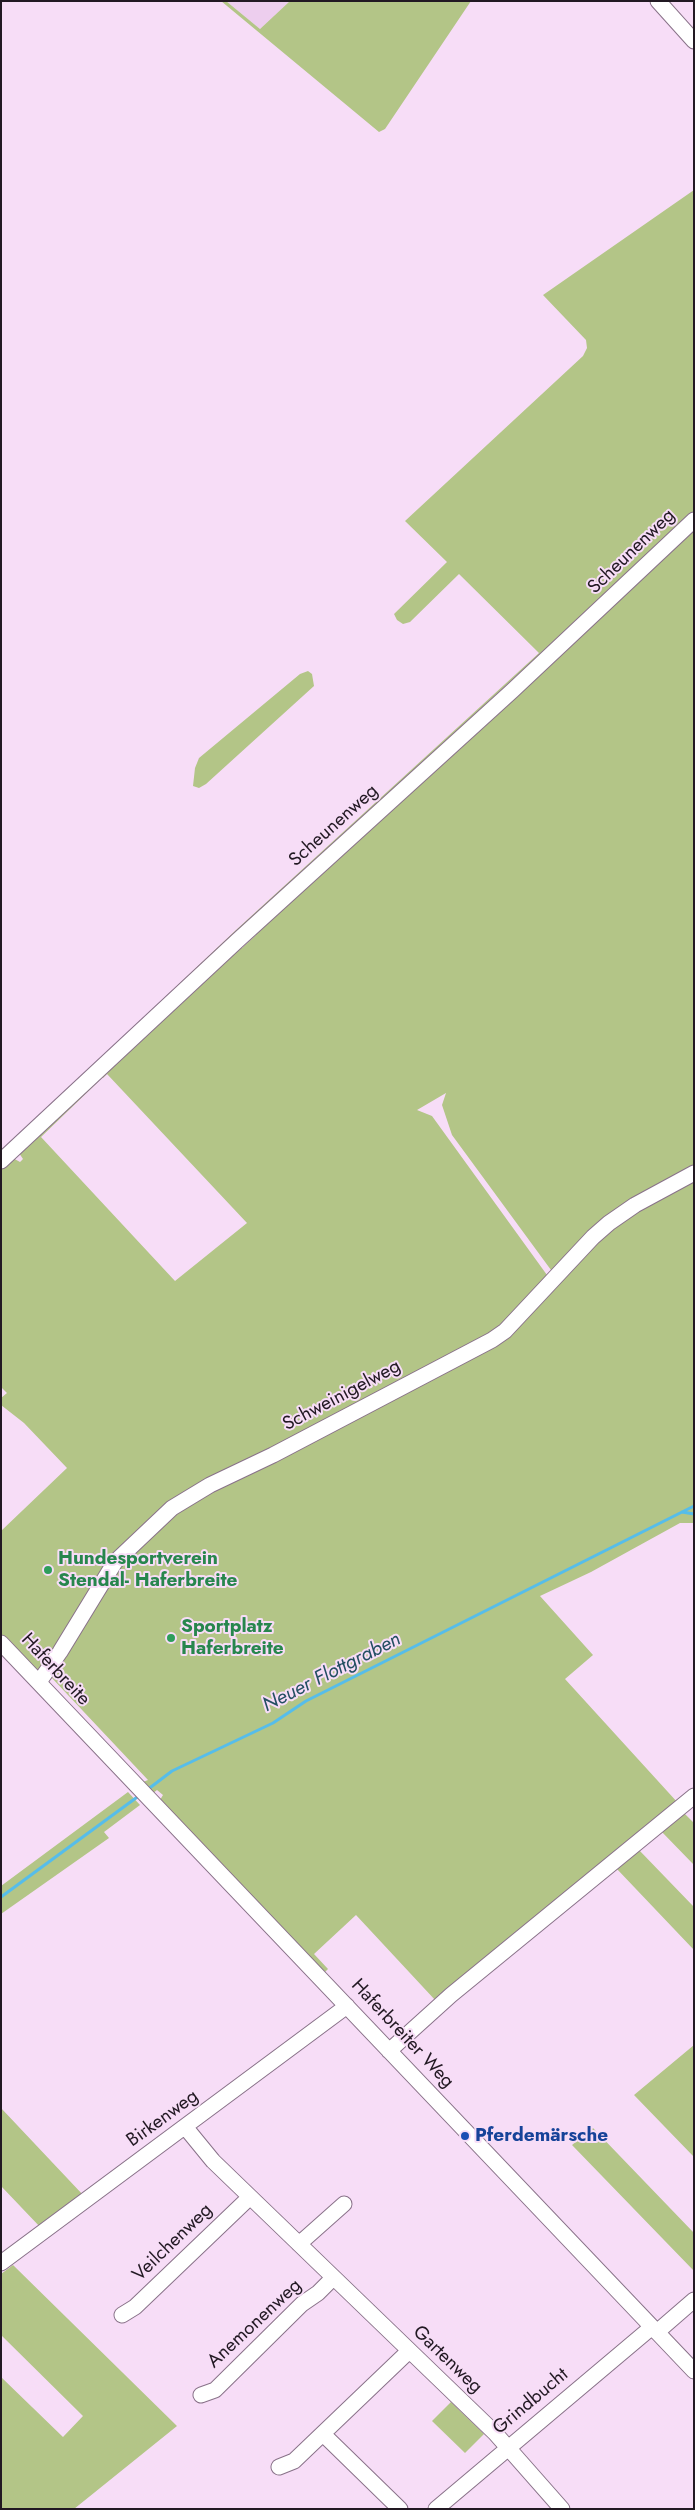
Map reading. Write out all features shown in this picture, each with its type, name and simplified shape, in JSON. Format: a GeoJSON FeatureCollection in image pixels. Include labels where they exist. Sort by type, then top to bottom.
{"type":"FeatureCollection","features":[{"type":"Feature","properties":{"kind":"street"},"geometry":{"type":"LineString","coordinates":[[658,1],[694,41]]}},
{"type":"Feature","properties":{"kind":"street","name":"Scheunenweg"},"geometry":{"type":"LineString","coordinates":[[1,1161],[238,941],[505,698],[694,520]]}},
{"type":"Feature","properties":{"kind":"street","name":"Schweinigelweg"},"geometry":{"type":"LineString","coordinates":[[39,1682],[60,1652],[114,1562],[172,1508],[203,1488],[273,1455],[492,1340],[505,1331],[593,1237],[609,1223],[635,1205],[694,1174]]}},
{"type":"Feature","properties":{"kind":"street","name":"Haferbreite"},"geometry":{"type":"LineString","coordinates":[[1,1643],[80,1726]]}},
{"type":"Feature","properties":{"kind":"street","name":"Haferbreiter Weg"},"geometry":{"type":"LineString","coordinates":[[80,1726],[694,2371]]}},
{"type":"Feature","properties":{"kind":"street"},"geometry":{"type":"LineString","coordinates":[[389,2051],[458,1989],[694,1796]]}},
{"type":"Feature","properties":{"kind":"street","name":"Birkenweg"},"geometry":{"type":"LineString","coordinates":[[1,2263],[186,2128],[347,2006]]}},
{"type":"Feature","properties":{"kind":"street","name":"Gartenweg"},"geometry":{"type":"LineString","coordinates":[[186,2128],[208,2156],[508,2448],[562,2509]]}},
{"type":"Feature","properties":{"kind":"street","name":"Veilchenweg"},"geometry":{"type":"LineString","coordinates":[[122,2315],[135,2308],[250,2197]]}},
{"type":"Feature","properties":{"kind":"street"},"geometry":{"type":"LineString","coordinates":[[299,2244],[344,2204]]}},
{"type":"Feature","properties":{"kind":"street","name":"Anemonenweg"},"geometry":{"type":"LineString","coordinates":[[201,2394],[214,2390],[302,2304],[318,2293],[333,2278]]}},
{"type":"Feature","properties":{"kind":"street","name":"Grindbucht"},"geometry":{"type":"LineString","coordinates":[[436,2509],[508,2448],[694,2300]]}},
{"type":"Feature","properties":{"kind":"street"},"geometry":{"type":"LineString","coordinates":[[279,2466],[294,2461],[409,2351]]}},
{"type":"Feature","properties":{"kind":"street"},"geometry":{"type":"LineString","coordinates":[[322,2434],[400,2509]]}},
{"type":"Feature","properties":{"kind":"shaded area"},"geometry":{"type":"Polygon","coordinates":[[[226,1],[290,1],[260,29],[226,1]]]}},
{"type":"Feature","properties":{"kind":"green space"},"geometry":{"type":"Polygon","coordinates":[[[221,1],[226,1],[260,29],[290,1],[471,1],[385,129],[379,132],[221,1]]]}},
{"type":"Feature","properties":{"kind":"green space"},"geometry":{"type":"Polygon","coordinates":[[[694,190],[694,512],[35,1120],[236,930],[539,653],[459,574],[410,622],[403,624],[397,620],[394,614],[447,562],[405,521],[583,356],[587,348],[586,340],[543,295],[694,190]]]}},
{"type":"Feature","properties":{"kind":"green space"},"geometry":{"type":"Polygon","coordinates":[[[694,529],[694,1166],[555,1271],[551,1270],[452,1135],[442,1105],[446,1093],[417,1110],[432,1116],[547,1275],[547,1280],[511,1321],[165,1509],[40,1670],[36,1671],[1,1637],[1,1531],[67,1468],[24,1423],[1,1405],[1,1398],[7,1393],[1,1387],[1,1167],[11,1157],[20,1162],[23,1159],[19,1153],[94,1079],[99,1081],[41,1137],[175,1281],[247,1223],[107,1074],[103,1078],[101,1076],[238,946],[242,948],[694,529]]]}},
{"type":"Feature","properties":{"kind":"green space"},"geometry":{"type":"Polygon","coordinates":[[[308,671],[312,674],[314,686],[206,784],[199,788],[193,786],[195,768],[199,758],[300,674],[308,671]]]}},
{"type":"Feature","properties":{"kind":"green space"},"geometry":{"type":"Polygon","coordinates":[[[694,1181],[694,1523],[680,1523],[591,1572],[540,1596],[593,1655],[565,1679],[678,1803],[436,2001],[356,1915],[314,1954],[328,1969],[324,1973],[160,1800],[163,1795],[157,1790],[152,1794],[143,1782],[148,1780],[51,1677],[123,1558],[179,1505],[490,1346],[621,1218],[694,1181]]]}},
{"type":"Feature","properties":{"kind":"green space"},"geometry":{"type":"Polygon","coordinates":[[[128,1792],[140,1805],[104,1832],[109,1838],[1,1914],[1,1886],[128,1792]]]}},
{"type":"Feature","properties":{"kind":"green space"},"geometry":{"type":"Polygon","coordinates":[[[684,1813],[694,1823],[694,1865],[661,1831],[684,1813]]]}},
{"type":"Feature","properties":{"kind":"green space"},"geometry":{"type":"Polygon","coordinates":[[[639,1850],[694,1907],[694,1950],[616,1868],[639,1850]]]}},
{"type":"Feature","properties":{"kind":"green space"},"geometry":{"type":"Polygon","coordinates":[[[694,2045],[694,2157],[634,2095],[694,2045]]]}},
{"type":"Feature","properties":{"kind":"green space"},"geometry":{"type":"Polygon","coordinates":[[[1,2108],[84,2196],[41,2228],[1,2186],[1,2108]]]}},
{"type":"Feature","properties":{"kind":"green space"},"geometry":{"type":"Polygon","coordinates":[[[593,2128],[694,2233],[694,2271],[572,2145],[593,2128]]]}},
{"type":"Feature","properties":{"kind":"green space"},"geometry":{"type":"Polygon","coordinates":[[[13,2265],[177,2426],[74,2509],[1,2508],[1,2377],[63,2437],[83,2416],[1,2335],[1,2274],[13,2265]]]}},
{"type":"Feature","properties":{"kind":"green space"},"geometry":{"type":"Polygon","coordinates":[[[451,2402],[484,2434],[465,2453],[432,2421],[451,2402]]]}},
{"type":"Feature","properties":{"kind":"waterway","name":"Neuer Flottgraben"},"geometry":{"type":"LineString","coordinates":[[147,1790],[172,1771],[273,1723],[306,1701],[694,1506]]}},
{"type":"Feature","properties":{"kind":"waterway","name":"Neuer Flottgraben"},"geometry":{"type":"LineString","coordinates":[[682,1512],[694,1514]]}},
{"type":"Feature","properties":{"kind":"waterway","name":"Neuer Flottgraben"},"geometry":{"type":"LineString","coordinates":[[1,1897],[140,1795]]}},
{"type":"Feature","properties":{"kind":"place","name":"Hundesportverein Stendal- Haferbreite"},"geometry":{"type":"Point","coordinates":[48,1570]}},
{"type":"Feature","properties":{"kind":"place","name":"Sportplatz Haferbreite"},"geometry":{"type":"Point","coordinates":[171,1638]}},
{"type":"Feature","properties":{"kind":"place","name":"Pferdemärsche"},"geometry":{"type":"Point","coordinates":[465,2136]}}]}
